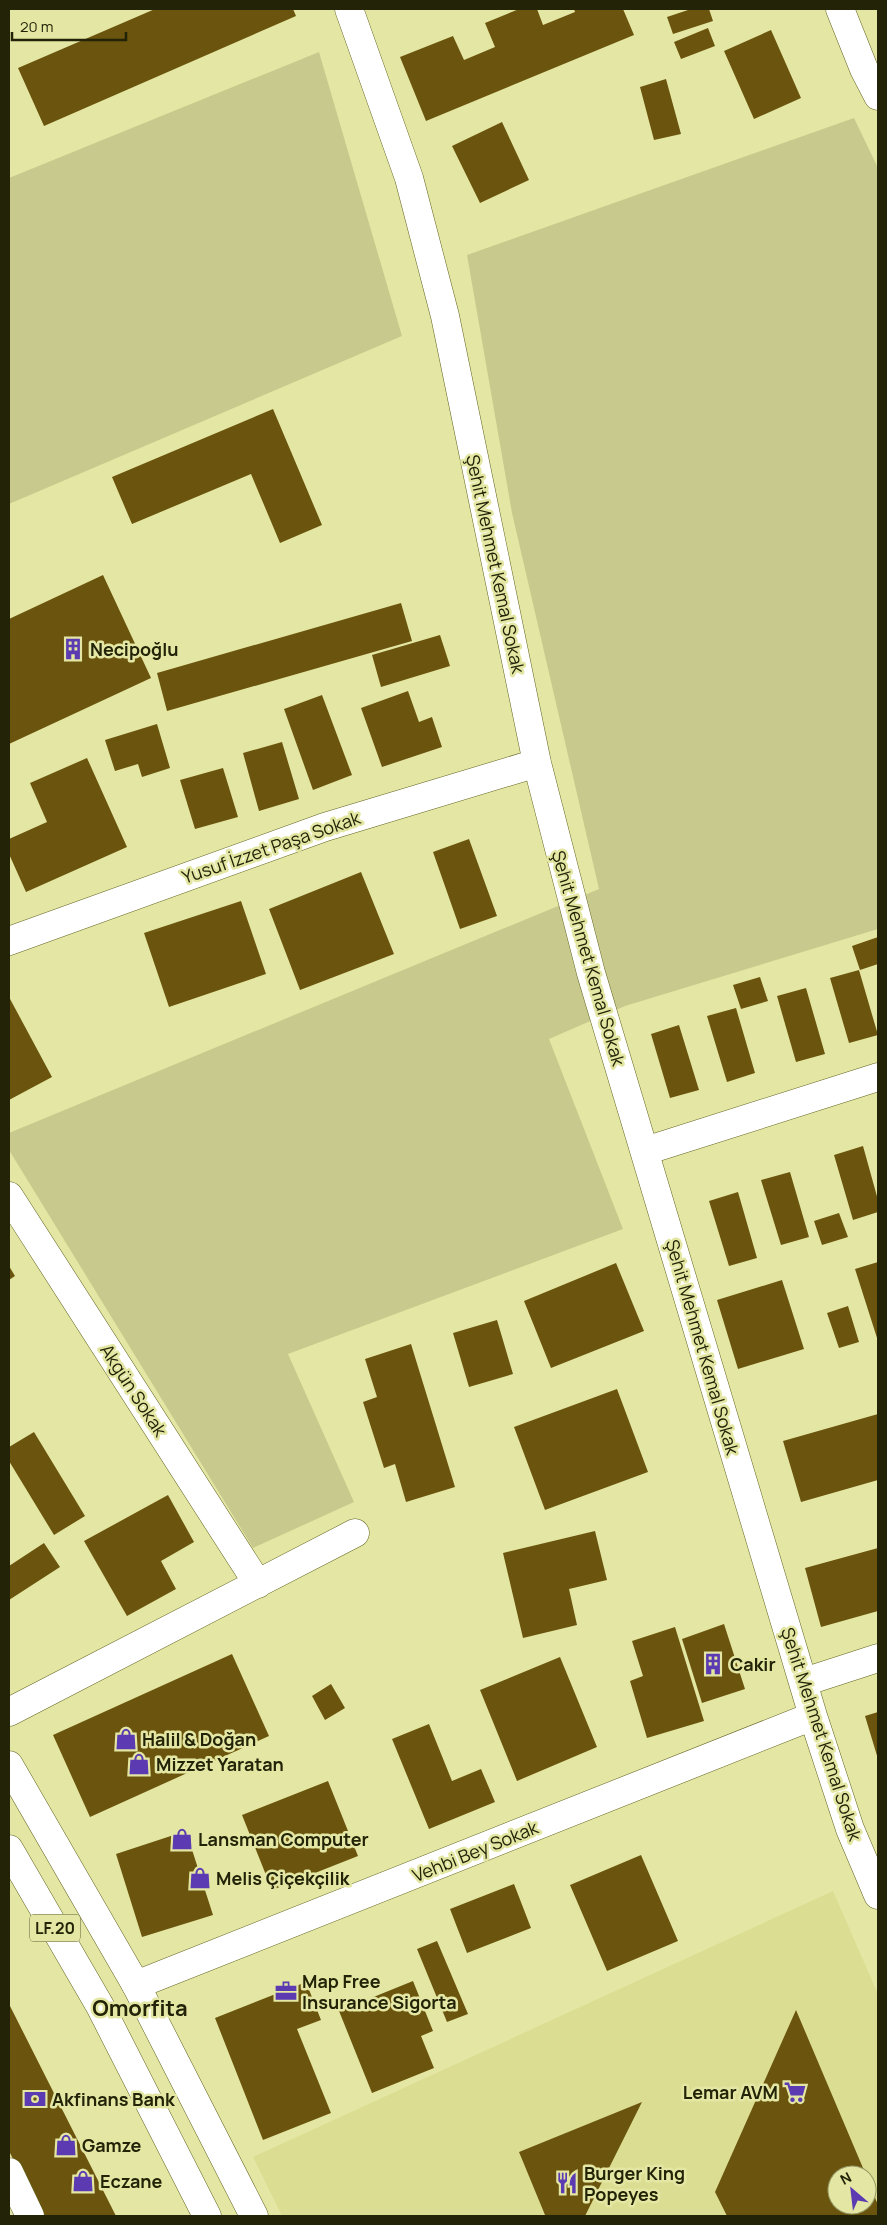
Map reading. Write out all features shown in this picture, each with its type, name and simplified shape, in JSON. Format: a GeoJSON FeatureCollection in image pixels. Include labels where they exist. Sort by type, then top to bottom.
{"type":"FeatureCollection","features":[{"type":"Feature","properties":{"kind":"street","name":"Şehit Mehmet Kemal Sokak"},"geometry":{"type":"LineString","coordinates":[[349,9],[409,178],[445,316],[537,763],[591,973],[813,1716],[850,1829],[878,1895]]}},
{"type":"Feature","properties":{"kind":"street"},"geometry":{"type":"LineString","coordinates":[[840,9],[864,69],[878,96]]}},
{"type":"Feature","properties":{"kind":"street","name":"Yusuf İzzet Paşa Sokak"},"geometry":{"type":"LineString","coordinates":[[9,941],[325,827],[537,763]]}},
{"type":"Feature","properties":{"kind":"street"},"geometry":{"type":"LineString","coordinates":[[645,1151],[878,1077]]}},
{"type":"Feature","properties":{"kind":"street","name":"Akgün Sokak"},"geometry":{"type":"LineString","coordinates":[[9,1196],[258,1584]]}},
{"type":"Feature","properties":{"kind":"street"},"geometry":{"type":"LineString","coordinates":[[9,1712],[355,1533]]}},
{"type":"Feature","properties":{"kind":"street"},"geometry":{"type":"LineString","coordinates":[[804,1682],[878,1658]]}},
{"type":"Feature","properties":{"kind":"street","name":"Vehbi Bey Sokak"},"geometry":{"type":"LineString","coordinates":[[136,1985],[813,1716]]}},
{"type":"Feature","properties":{"kind":"street","name":"LF.20"},"geometry":{"type":"LineString","coordinates":[[9,1765],[136,1985],[254,2216]]}},
{"type":"Feature","properties":{"kind":"street","name":"LF.20"},"geometry":{"type":"LineString","coordinates":[[9,1850],[100,2006],[207,2216]]}},
{"type":"Feature","properties":{"kind":"street"},"geometry":{"type":"LineString","coordinates":[[9,2172],[30,2216]]}},
{"type":"Feature","properties":{"kind":"shaded area"},"geometry":{"type":"Polygon","coordinates":[[[319,52],[402,336],[9,504],[9,178],[319,52]]]}},
{"type":"Feature","properties":{"kind":"shaded area"},"geometry":{"type":"Polygon","coordinates":[[[854,118],[878,168],[878,929],[625,1006],[549,1039],[623,1229],[288,1354],[354,1502],[253,1548],[9,1150],[9,1133],[599,889],[512,513],[467,255],[854,118]]]}},
{"type":"Feature","properties":{"kind":"shaded area"},"geometry":{"type":"Polygon","coordinates":[[[833,1891],[878,1994],[878,2216],[282,2216],[253,2157],[833,1891]]]}},
{"type":"Feature","properties":{"kind":"building"},"geometry":{"type":"Polygon","coordinates":[[[155,9],[293,9],[296,16],[44,126],[18,68],[155,9]]]}},
{"type":"Feature","properties":{"kind":"building"},"geometry":{"type":"Polygon","coordinates":[[[519,9],[537,9],[543,25],[575,12],[574,9],[623,9],[634,35],[426,121],[400,57],[453,36],[464,60],[495,47],[485,23],[519,9]]]}},
{"type":"Feature","properties":{"kind":"building"},"geometry":{"type":"Polygon","coordinates":[[[691,9],[709,9],[713,21],[673,34],[667,17],[691,9]]]}},
{"type":"Feature","properties":{"kind":"building"},"geometry":{"type":"Polygon","coordinates":[[[708,28],[715,46],[681,59],[674,42],[708,28]]]}},
{"type":"Feature","properties":{"kind":"building"},"geometry":{"type":"Polygon","coordinates":[[[771,30],[801,98],[754,119],[724,51],[771,30]]]}},
{"type":"Feature","properties":{"kind":"building"},"geometry":{"type":"Polygon","coordinates":[[[666,79],[681,134],[654,140],[640,87],[666,79]]]}},
{"type":"Feature","properties":{"kind":"building"},"geometry":{"type":"Polygon","coordinates":[[[502,122],[529,180],[480,203],[452,146],[502,122]]]}},
{"type":"Feature","properties":{"kind":"building"},"geometry":{"type":"Polygon","coordinates":[[[273,409],[322,525],[280,543],[251,474],[132,524],[112,477],[273,409]]]}},
{"type":"Feature","properties":{"kind":"building","name":"Necipoğlu"},"geometry":{"type":"Polygon","coordinates":[[[103,575],[151,678],[9,744],[9,619],[103,575]]]}},
{"type":"Feature","properties":{"kind":"building"},"geometry":{"type":"Polygon","coordinates":[[[401,603],[412,641],[167,711],[157,673],[401,603]]]}},
{"type":"Feature","properties":{"kind":"building"},"geometry":{"type":"Polygon","coordinates":[[[440,635],[450,666],[381,687],[372,655],[440,635]]]}},
{"type":"Feature","properties":{"kind":"building"},"geometry":{"type":"Polygon","coordinates":[[[408,691],[419,722],[432,717],[442,747],[382,767],[361,708],[408,691]]]}},
{"type":"Feature","properties":{"kind":"building"},"geometry":{"type":"Polygon","coordinates":[[[322,695],[352,775],[313,790],[284,709],[322,695]]]}},
{"type":"Feature","properties":{"kind":"building"},"geometry":{"type":"Polygon","coordinates":[[[157,724],[170,768],[142,777],[138,764],[115,771],[105,740],[157,724]]]}},
{"type":"Feature","properties":{"kind":"building"},"geometry":{"type":"Polygon","coordinates":[[[282,742],[299,799],[259,811],[243,753],[282,742]]]}},
{"type":"Feature","properties":{"kind":"building"},"geometry":{"type":"Polygon","coordinates":[[[87,758],[127,847],[26,892],[9,854],[9,839],[47,822],[30,783],[87,758]]]}},
{"type":"Feature","properties":{"kind":"building"},"geometry":{"type":"Polygon","coordinates":[[[223,768],[238,817],[195,829],[180,780],[223,768]]]}},
{"type":"Feature","properties":{"kind":"building"},"geometry":{"type":"Polygon","coordinates":[[[469,839],[497,916],[460,929],[433,852],[469,839]]]}},
{"type":"Feature","properties":{"kind":"building"},"geometry":{"type":"Polygon","coordinates":[[[361,872],[394,954],[300,990],[269,909],[361,872]]]}},
{"type":"Feature","properties":{"kind":"building"},"geometry":{"type":"Polygon","coordinates":[[[241,901],[266,974],[169,1007],[144,933],[241,901]]]}},
{"type":"Feature","properties":{"kind":"building"},"geometry":{"type":"Polygon","coordinates":[[[878,937],[878,964],[860,970],[852,946],[878,937]]]}},
{"type":"Feature","properties":{"kind":"building"},"geometry":{"type":"Polygon","coordinates":[[[859,970],[878,1035],[849,1043],[830,978],[859,970]]]}},
{"type":"Feature","properties":{"kind":"building"},"geometry":{"type":"Polygon","coordinates":[[[760,977],[768,1001],[741,1009],[733,985],[760,977]]]}},
{"type":"Feature","properties":{"kind":"building"},"geometry":{"type":"Polygon","coordinates":[[[806,988],[825,1054],[796,1062],[777,996],[806,988]]]}},
{"type":"Feature","properties":{"kind":"building"},"geometry":{"type":"Polygon","coordinates":[[[9,997],[52,1077],[9,1100],[9,997]]]}},
{"type":"Feature","properties":{"kind":"building"},"geometry":{"type":"Polygon","coordinates":[[[736,1008],[755,1073],[727,1082],[707,1016],[736,1008]]]}},
{"type":"Feature","properties":{"kind":"building"},"geometry":{"type":"Polygon","coordinates":[[[679,1025],[699,1090],[670,1098],[651,1034],[679,1025]]]}},
{"type":"Feature","properties":{"kind":"building"},"geometry":{"type":"Polygon","coordinates":[[[863,1146],[878,1200],[878,1212],[853,1220],[834,1155],[863,1146]]]}},
{"type":"Feature","properties":{"kind":"building"},"geometry":{"type":"Polygon","coordinates":[[[790,1172],[809,1237],[781,1245],[761,1180],[790,1172]]]}},
{"type":"Feature","properties":{"kind":"building"},"geometry":{"type":"Polygon","coordinates":[[[738,1192],[757,1258],[729,1266],[709,1201],[738,1192]]]}},
{"type":"Feature","properties":{"kind":"building"},"geometry":{"type":"Polygon","coordinates":[[[839,1213],[848,1237],[822,1245],[814,1221],[839,1213]]]}},
{"type":"Feature","properties":{"kind":"building"},"geometry":{"type":"Polygon","coordinates":[[[878,1262],[878,1341],[855,1269],[878,1262]]]}},
{"type":"Feature","properties":{"kind":"building"},"geometry":{"type":"Polygon","coordinates":[[[616,1263],[644,1331],[551,1368],[524,1301],[616,1263]]]}},
{"type":"Feature","properties":{"kind":"building"},"geometry":{"type":"Polygon","coordinates":[[[9,1266],[15,1276],[9,1280],[9,1266]]]}},
{"type":"Feature","properties":{"kind":"building"},"geometry":{"type":"Polygon","coordinates":[[[782,1280],[804,1349],[738,1369],[717,1300],[782,1280]]]}},
{"type":"Feature","properties":{"kind":"building"},"geometry":{"type":"Polygon","coordinates":[[[848,1306],[859,1342],[839,1348],[827,1313],[848,1306]]]}},
{"type":"Feature","properties":{"kind":"building"},"geometry":{"type":"Polygon","coordinates":[[[497,1320],[513,1374],[469,1387],[453,1333],[497,1320]]]}},
{"type":"Feature","properties":{"kind":"building"},"geometry":{"type":"Polygon","coordinates":[[[411,1344],[455,1487],[406,1502],[395,1464],[384,1468],[363,1402],[377,1397],[365,1359],[411,1344]]]}},
{"type":"Feature","properties":{"kind":"building"},"geometry":{"type":"Polygon","coordinates":[[[617,1389],[648,1472],[545,1510],[514,1427],[617,1389]]]}},
{"type":"Feature","properties":{"kind":"building"},"geometry":{"type":"Polygon","coordinates":[[[878,1414],[878,1480],[801,1502],[783,1441],[878,1414]]]}},
{"type":"Feature","properties":{"kind":"building"},"geometry":{"type":"Polygon","coordinates":[[[34,1432],[85,1516],[54,1535],[9,1461],[9,1447],[34,1432]]]}},
{"type":"Feature","properties":{"kind":"building"},"geometry":{"type":"Polygon","coordinates":[[[168,1495],[194,1542],[161,1561],[176,1589],[127,1616],[84,1541],[168,1495]]]}},
{"type":"Feature","properties":{"kind":"building"},"geometry":{"type":"Polygon","coordinates":[[[595,1531],[607,1580],[569,1589],[577,1625],[523,1638],[503,1553],[595,1531]]]}},
{"type":"Feature","properties":{"kind":"building"},"geometry":{"type":"Polygon","coordinates":[[[44,1543],[60,1567],[9,1600],[9,1566],[44,1543]]]}},
{"type":"Feature","properties":{"kind":"building"},"geometry":{"type":"Polygon","coordinates":[[[878,1548],[878,1611],[821,1627],[805,1568],[878,1548]]]}},
{"type":"Feature","properties":{"kind":"building","name":"Cakir"},"geometry":{"type":"Polygon","coordinates":[[[724,1624],[745,1689],[702,1703],[682,1639],[724,1624]]]}},
{"type":"Feature","properties":{"kind":"building"},"geometry":{"type":"Polygon","coordinates":[[[675,1627],[704,1721],[647,1738],[630,1681],[643,1676],[632,1641],[675,1627]]]}},
{"type":"Feature","properties":{"kind":"building"},"geometry":{"type":"Polygon","coordinates":[[[232,1654],[269,1736],[90,1817],[53,1735],[232,1654]]]}},
{"type":"Feature","properties":{"kind":"building"},"geometry":{"type":"Polygon","coordinates":[[[560,1657],[597,1747],[517,1781],[480,1690],[560,1657]]]}},
{"type":"Feature","properties":{"kind":"building"},"geometry":{"type":"Polygon","coordinates":[[[331,1684],[345,1708],[325,1720],[312,1696],[331,1684]]]}},
{"type":"Feature","properties":{"kind":"building"},"geometry":{"type":"Polygon","coordinates":[[[878,1712],[878,1759],[865,1716],[878,1712]]]}},
{"type":"Feature","properties":{"kind":"building"},"geometry":{"type":"Polygon","coordinates":[[[429,1724],[452,1781],[481,1769],[495,1802],[429,1829],[392,1739],[429,1724]]]}},
{"type":"Feature","properties":{"kind":"building"},"geometry":{"type":"Polygon","coordinates":[[[328,1781],[358,1856],[272,1890],[242,1815],[328,1781]]]}},
{"type":"Feature","properties":{"kind":"building"},"geometry":{"type":"Polygon","coordinates":[[[186,1831],[213,1915],[142,1937],[116,1854],[186,1831]]]}},
{"type":"Feature","properties":{"kind":"building"},"geometry":{"type":"Polygon","coordinates":[[[641,1855],[678,1941],[607,1971],[570,1885],[641,1855]]]}},
{"type":"Feature","properties":{"kind":"building"},"geometry":{"type":"Polygon","coordinates":[[[514,1884],[531,1928],[467,1953],[450,1909],[514,1884]]]}},
{"type":"Feature","properties":{"kind":"building"},"geometry":{"type":"Polygon","coordinates":[[[437,1941],[468,2014],[447,2022],[417,1949],[437,1941]]]}},
{"type":"Feature","properties":{"kind":"building"},"geometry":{"type":"Polygon","coordinates":[[[413,1981],[433,2031],[421,2036],[434,2068],[372,2093],[339,2011],[413,1981]]]}},
{"type":"Feature","properties":{"kind":"building"},"geometry":{"type":"Polygon","coordinates":[[[306,1982],[321,2020],[297,2029],[331,2113],[263,2140],[215,2018],[306,1982]]]}},
{"type":"Feature","properties":{"kind":"building"},"geometry":{"type":"Polygon","coordinates":[[[9,2004],[116,2216],[42,2216],[9,2151],[9,2004]]]}},
{"type":"Feature","properties":{"kind":"building","name":"Lemar AVM"},"geometry":{"type":"Polygon","coordinates":[[[796,2010],[862,2165],[827,2165],[827,2215],[877,2215],[877,2203],[878,2216],[727,2216],[715,2192],[796,2010]]]}},
{"type":"Feature","properties":{"kind":"building","name":"Burger King Popeyes"},"geometry":{"type":"Polygon","coordinates":[[[642,2102],[585,2216],[541,2216],[545,2215],[519,2152],[642,2102]]]}},
{"type":"Feature","properties":{"kind":"place","name":"Necipoğlu"},"geometry":{"type":"Point","coordinates":[73,649]}},
{"type":"Feature","properties":{"kind":"place","name":"Cakir"},"geometry":{"type":"Point","coordinates":[713,1664]}},
{"type":"Feature","properties":{"kind":"place","name":"Halil & Doğan"},"geometry":{"type":"Point","coordinates":[126,1739]}},
{"type":"Feature","properties":{"kind":"place","name":"Mizzet Yaratan"},"geometry":{"type":"Point","coordinates":[139,1764]}},
{"type":"Feature","properties":{"kind":"place","name":"Lansman Computer"},"geometry":{"type":"Point","coordinates":[182,1839]}},
{"type":"Feature","properties":{"kind":"place","name":"Melis Çiçekçilik"},"geometry":{"type":"Point","coordinates":[200,1878]}},
{"type":"Feature","properties":{"kind":"place","name":"Map Free Insurance Sigorta"},"geometry":{"type":"Point","coordinates":[286,1991]}},
{"type":"Feature","properties":{"kind":"place","name":"Lemar AVM"},"geometry":{"type":"Point","coordinates":[795,2092]}},
{"type":"Feature","properties":{"kind":"place","name":"Akfinans Bank"},"geometry":{"type":"Point","coordinates":[35,2099]}},
{"type":"Feature","properties":{"kind":"place","name":"Gamze"},"geometry":{"type":"Point","coordinates":[66,2145]}},
{"type":"Feature","properties":{"kind":"place","name":"Εczane"},"geometry":{"type":"Point","coordinates":[83,2181]}},
{"type":"Feature","properties":{"kind":"place","name":"Burger King Popeyes"},"geometry":{"type":"Point","coordinates":[567,2183]}},
{"type":"Feature","properties":{"kind":"district","name":"Omorfita"},"geometry":{"type":"Point","coordinates":[140,2008]}}]}
